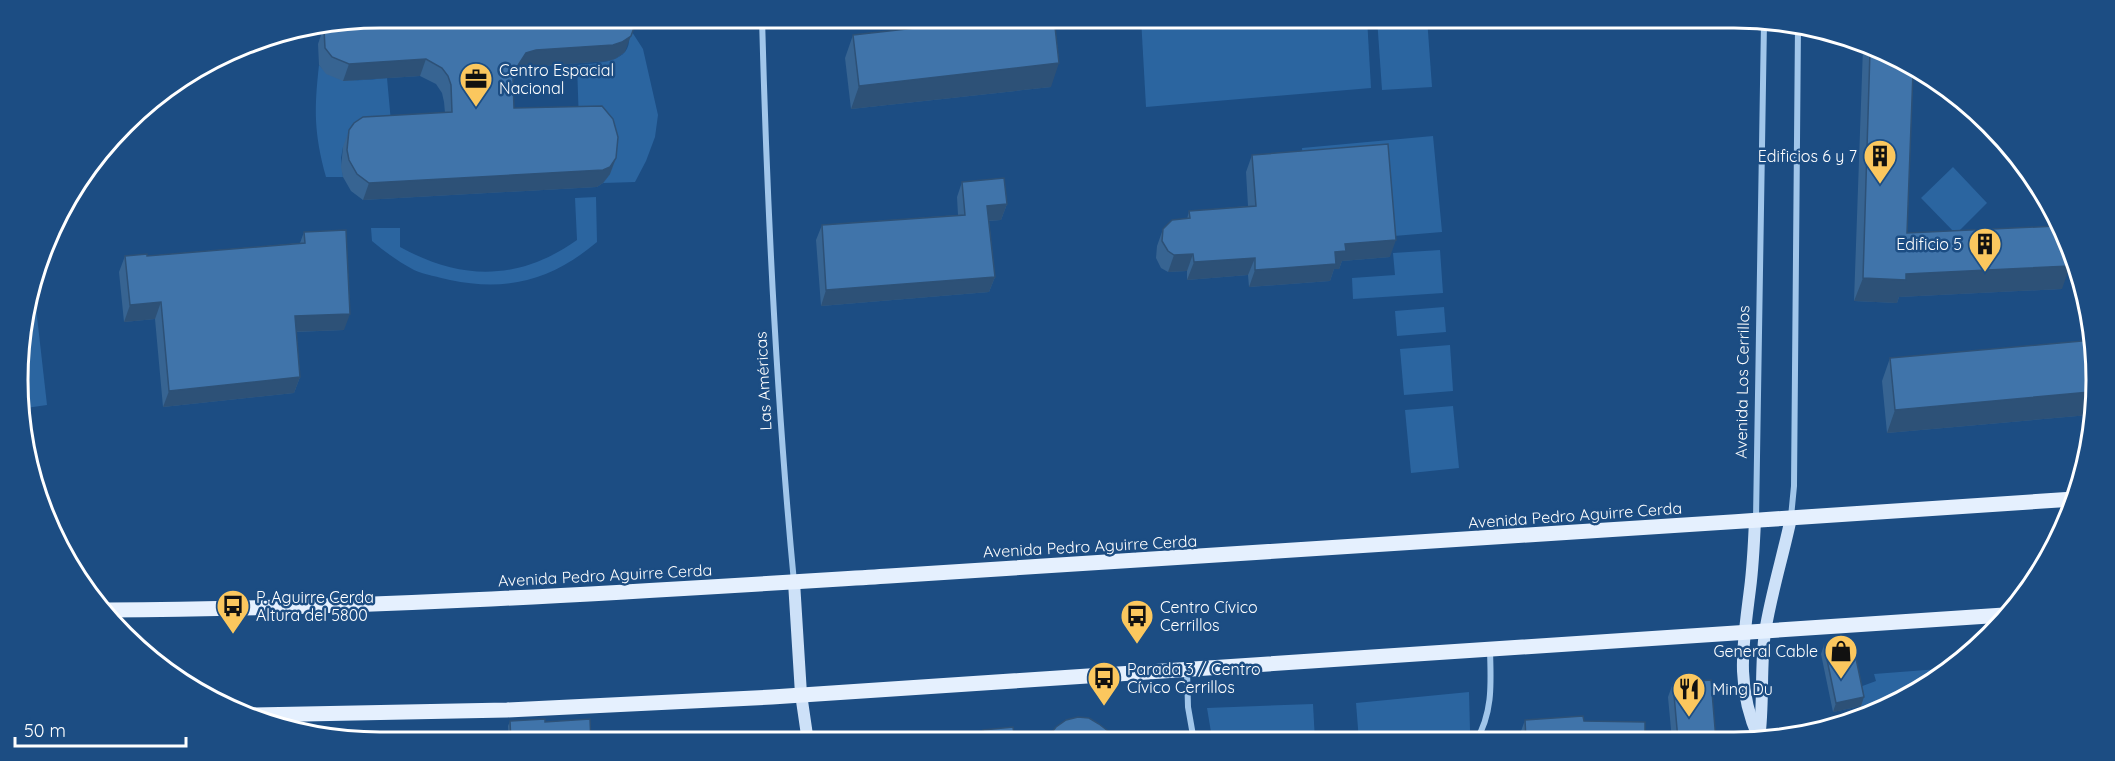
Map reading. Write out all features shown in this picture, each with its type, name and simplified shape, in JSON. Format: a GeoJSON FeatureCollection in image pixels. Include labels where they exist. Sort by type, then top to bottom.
{"type":"FeatureCollection","features":[{"type":"Feature","properties":{"kind":"main road","name":"Avenida Pedro Aguirre Cerda"},"geometry":{"type":"LineString","coordinates":[[113,610],[224,609],[460,601],[1341,549],[2066,500]]}},
{"type":"Feature","properties":{"kind":"main road"},"geometry":{"type":"LineString","coordinates":[[269,715],[507,710],[801,694],[1997,615]]}},
{"type":"Feature","properties":{"kind":"street","name":"Las Américas"},"geometry":{"type":"LineString","coordinates":[[762,28],[777,365],[801,694],[807,732]]}},
{"type":"Feature","properties":{"kind":"street","name":"Avenida Los Cerrillos"},"geometry":{"type":"LineString","coordinates":[[1756,732],[1745,699],[1742,659],[1753,562],[1755,520],[1764,30]]}},
{"type":"Feature","properties":{"kind":"street","name":"Avenida Los Cerrillos"},"geometry":{"type":"LineString","coordinates":[[1760,732],[1761,672],[1766,630],[1791,518],[1794,486],[1798,34]]}},
{"type":"Feature","properties":{"kind":"street"},"geometry":{"type":"LineString","coordinates":[[1482,732],[1489,712],[1490,649]]}},
{"type":"Feature","properties":{"kind":"street"},"geometry":{"type":"LineString","coordinates":[[1186,670],[1188,707],[1192,732]]}},
{"type":"Feature","properties":{"kind":"shaded area"},"geometry":{"type":"Polygon","coordinates":[[[627,28],[629,28],[643,49],[658,115],[655,137],[635,182],[603,183],[610,174],[579,123],[577,65],[609,61],[623,54],[627,49],[627,28]]]}},
{"type":"Feature","properties":{"kind":"shaded area"},"geometry":{"type":"Polygon","coordinates":[[[1142,28],[1368,28],[1371,88],[1146,107],[1142,28]]]}},
{"type":"Feature","properties":{"kind":"shaded area"},"geometry":{"type":"Polygon","coordinates":[[[1378,28],[1428,28],[1432,87],[1382,90],[1378,28]]]}},
{"type":"Feature","properties":{"kind":"shaded area"},"geometry":{"type":"Polygon","coordinates":[[[319,65],[326,72],[342,79],[387,78],[392,133],[343,147],[341,158],[343,177],[326,177],[319,147],[316,95],[319,65]]]}},
{"type":"Feature","properties":{"kind":"shaded area"},"geometry":{"type":"Polygon","coordinates":[[[1433,136],[1442,232],[1394,236],[1303,164],[1302,148],[1433,136]]]}},
{"type":"Feature","properties":{"kind":"shaded area"},"geometry":{"type":"Polygon","coordinates":[[[1953,167],[1987,203],[1956,234],[1921,198],[1953,167]]]}},
{"type":"Feature","properties":{"kind":"shaded area"},"geometry":{"type":"Polygon","coordinates":[[[596,197],[597,242],[563,266],[528,280],[491,284],[432,276],[408,267],[372,241],[371,228],[400,228],[400,247],[423,258],[468,271],[490,272],[512,269],[534,263],[577,240],[575,198],[596,197]]]}},
{"type":"Feature","properties":{"kind":"shaded area"},"geometry":{"type":"Polygon","coordinates":[[[1440,250],[1443,293],[1353,299],[1352,278],[1395,275],[1393,253],[1440,250]]]}},
{"type":"Feature","properties":{"kind":"shaded area"},"geometry":{"type":"Polygon","coordinates":[[[1444,307],[1446,332],[1397,336],[1395,311],[1444,307]]]}},
{"type":"Feature","properties":{"kind":"shaded area"},"geometry":{"type":"Polygon","coordinates":[[[36,308],[47,405],[29,408],[29,404],[29,357],[36,308]]]}},
{"type":"Feature","properties":{"kind":"shaded area"},"geometry":{"type":"Polygon","coordinates":[[[1450,345],[1453,391],[1404,395],[1400,349],[1450,345]]]}},
{"type":"Feature","properties":{"kind":"shaded area"},"geometry":{"type":"Polygon","coordinates":[[[1453,406],[1459,468],[1411,473],[1405,410],[1453,406]]]}},
{"type":"Feature","properties":{"kind":"shaded area"},"geometry":{"type":"Polygon","coordinates":[[[1935,669],[1890,696],[1861,709],[1857,688],[1876,681],[1874,674],[1935,669]]]}},
{"type":"Feature","properties":{"kind":"shaded area"},"geometry":{"type":"Polygon","coordinates":[[[1469,692],[1470,731],[1358,732],[1356,703],[1469,692]]]}},
{"type":"Feature","properties":{"kind":"shaded area"},"geometry":{"type":"Polygon","coordinates":[[[1313,704],[1315,732],[1211,732],[1207,708],[1313,704]]]}},
{"type":"Feature","properties":{"kind":"building","name":"Centro Espacial Nacional"},"geometry":{"type":"Polygon","coordinates":[[[634,28],[631,36],[613,45],[536,50],[526,53],[515,70],[513,79],[514,108],[602,106],[613,119],[618,137],[616,158],[610,167],[603,170],[369,183],[357,174],[349,160],[347,150],[349,130],[354,123],[363,117],[452,112],[451,85],[442,68],[426,59],[349,64],[332,57],[325,48],[324,33],[357,29],[634,28]]]}},
{"type":"Feature","properties":{"kind":"building"},"geometry":{"type":"Polygon","coordinates":[[[916,28],[1055,28],[1059,63],[859,86],[853,35],[916,28]]]}},
{"type":"Feature","properties":{"kind":"building"},"geometry":{"type":"Polygon","coordinates":[[[1870,55],[1913,78],[1907,233],[2051,226],[2068,266],[1906,274],[1906,280],[1863,278],[1870,55]]]}},
{"type":"Feature","properties":{"kind":"building"},"geometry":{"type":"Polygon","coordinates":[[[1388,144],[1396,240],[1345,244],[1346,251],[1335,252],[1336,264],[1255,270],[1255,258],[1194,262],[1193,254],[1174,255],[1168,251],[1162,241],[1163,229],[1172,220],[1190,218],[1189,211],[1256,206],[1252,155],[1388,144]]]}},
{"type":"Feature","properties":{"kind":"building"},"geometry":{"type":"Polygon","coordinates":[[[1004,178],[1007,204],[987,206],[995,277],[826,290],[822,225],[965,215],[962,182],[1004,178]]]}},
{"type":"Feature","properties":{"kind":"building"},"geometry":{"type":"Polygon","coordinates":[[[346,230],[350,314],[295,316],[300,377],[169,391],[161,302],[130,305],[125,256],[305,243],[304,232],[346,230]]]}},
{"type":"Feature","properties":{"kind":"building"},"geometry":{"type":"Polygon","coordinates":[[[2084,341],[2086,392],[1895,410],[1890,358],[2084,341]]]}},
{"type":"Feature","properties":{"kind":"building","name":"General Cable"},"geometry":{"type":"Polygon","coordinates":[[[1852,639],[1864,697],[1836,703],[1824,645],[1852,639]]]}},
{"type":"Feature","properties":{"kind":"building","name":"Ming Du"},"geometry":{"type":"Polygon","coordinates":[[[1711,680],[1715,732],[1677,732],[1673,683],[1711,680]]]}},
{"type":"Feature","properties":{"kind":"building"},"geometry":{"type":"Polygon","coordinates":[[[1583,716],[1584,721],[1645,722],[1645,732],[1526,732],[1525,720],[1583,716]]]}},
{"type":"Feature","properties":{"kind":"building"},"geometry":{"type":"Polygon","coordinates":[[[1078,717],[1089,718],[1108,732],[1052,732],[1066,720],[1078,717]]]}},
{"type":"Feature","properties":{"kind":"building"},"geometry":{"type":"Polygon","coordinates":[[[545,719],[545,722],[590,719],[591,732],[510,732],[510,721],[545,719]]]}},
{"type":"Feature","properties":{"kind":"building"},"geometry":{"type":"Polygon","coordinates":[[[1013,727],[1014,732],[983,732],[983,730],[1013,727]]]}},
{"type":"Feature","properties":{"kind":"place","name":"Centro Espacial Nacional"},"geometry":{"type":"Point","coordinates":[476,108]}},
{"type":"Feature","properties":{"kind":"place","name":"Edificios 6 y 7"},"geometry":{"type":"Point","coordinates":[1880,185]}},
{"type":"Feature","properties":{"kind":"place","name":"Edificio 5"},"geometry":{"type":"Point","coordinates":[1985,273]}},
{"type":"Feature","properties":{"kind":"place","name":"P. Aguirre Cerda Altura del 5800"},"geometry":{"type":"Point","coordinates":[233,635]}},
{"type":"Feature","properties":{"kind":"place","name":"Centro Cívico Cerrillos"},"geometry":{"type":"Point","coordinates":[1137,645]}},
{"type":"Feature","properties":{"kind":"place","name":"General Cable"},"geometry":{"type":"Point","coordinates":[1841,680]}},
{"type":"Feature","properties":{"kind":"place","name":"Parada 3 / Centro Cívico Cerrillos"},"geometry":{"type":"Point","coordinates":[1104,707]}},
{"type":"Feature","properties":{"kind":"place","name":"Ming Du"},"geometry":{"type":"Point","coordinates":[1689,718]}}]}
